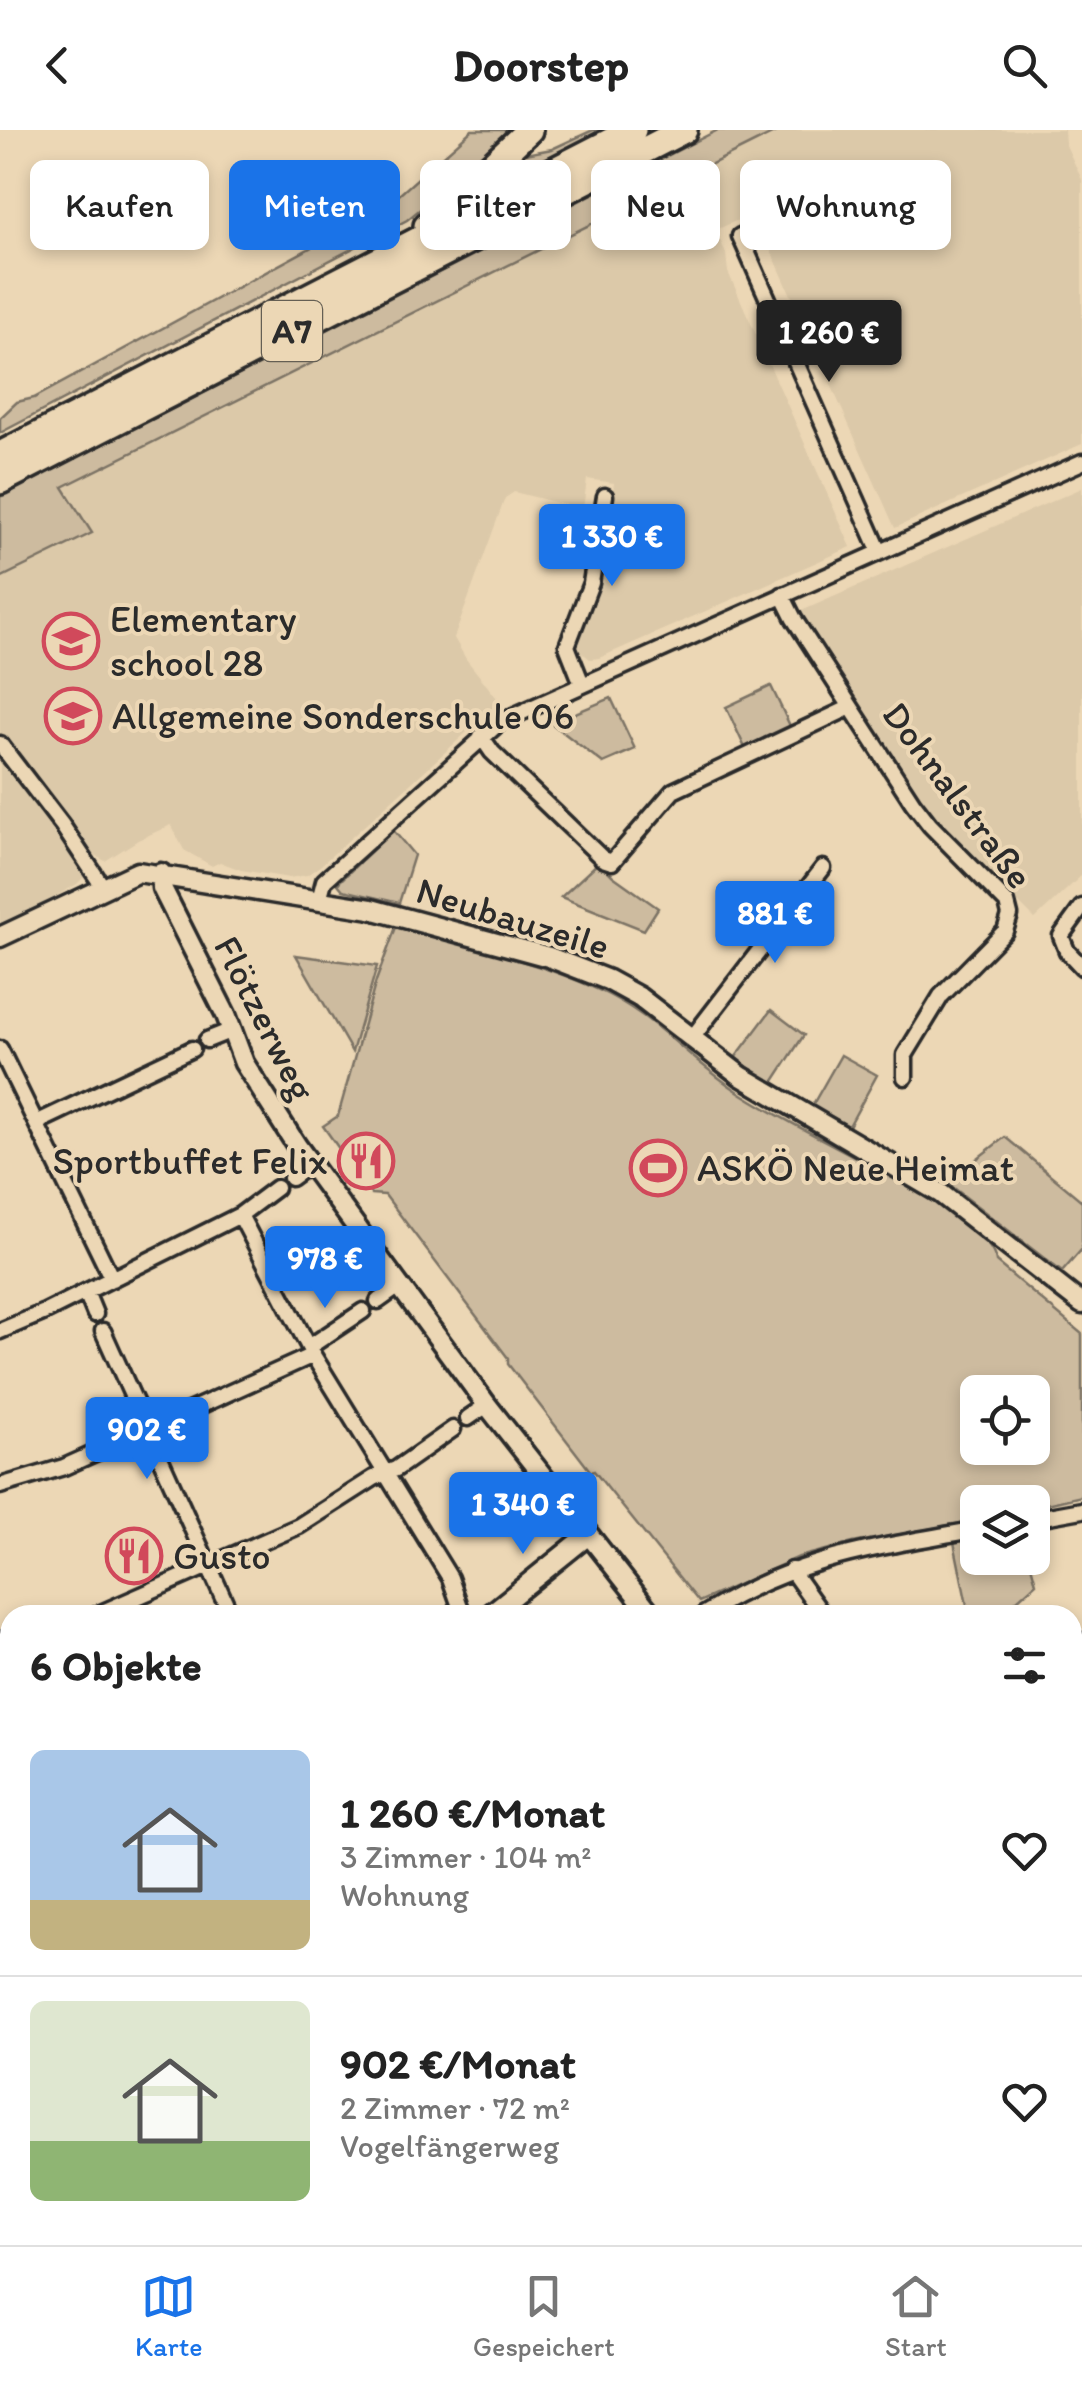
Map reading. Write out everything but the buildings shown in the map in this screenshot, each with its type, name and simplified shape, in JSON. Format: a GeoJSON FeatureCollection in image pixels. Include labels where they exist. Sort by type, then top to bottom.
{"type":"FeatureCollection","features":[{"type":"Feature","properties":{"kind":"highway"},"geometry":{"type":"LineString","coordinates":[[402,249],[529,130]]}},
{"type":"Feature","properties":{"kind":"highway","name":"A7"},"geometry":{"type":"LineString","coordinates":[[0,455],[634,130]]}},
{"type":"Feature","properties":{"kind":"highway","name":"A7"},"geometry":{"type":"LineString","coordinates":[[0,482],[684,130]]}},
{"type":"Feature","properties":{"kind":"street"},"geometry":{"type":"LineString","coordinates":[[746,250],[880,552]]}},
{"type":"Feature","properties":{"kind":"street"},"geometry":{"type":"LineString","coordinates":[[320,900],[324,881],[481,736],[517,713],[1082,462]]}},
{"type":"Feature","properties":{"kind":"street"},"geometry":{"type":"LineString","coordinates":[[582,684],[567,646],[591,583],[605,496]]}},
{"type":"Feature","properties":{"kind":"street","name":"Dohnalstraße"},"geometry":{"type":"LineString","coordinates":[[782,595],[930,825],[1007,903],[1010,915],[1005,931],[954,980],[930,1011],[905,1055],[906,1076]]}},
{"type":"Feature","properties":{"kind":"street"},"geometry":{"type":"LineString","coordinates":[[481,736],[492,752],[604,859],[612,862],[673,792],[851,707]]}},
{"type":"Feature","properties":{"kind":"street"},"geometry":{"type":"LineString","coordinates":[[0,744],[83,854],[103,887],[0,938]]}},
{"type":"Feature","properties":{"kind":"street"},"geometry":{"type":"LineString","coordinates":[[692,1038],[823,868]]}},
{"type":"Feature","properties":{"kind":"street","name":"Neubauzeile"},"geometry":{"type":"LineString","coordinates":[[103,887],[138,872],[161,873],[320,900],[451,929],[582,969],[638,997],[756,1086],[940,1193],[1082,1304]]}},
{"type":"Feature","properties":{"kind":"street","name":"Flötzerweg"},"geometry":{"type":"LineString","coordinates":[[161,873],[162,888],[244,1062],[310,1164],[486,1404],[644,1605]]}},
{"type":"Feature","properties":{"kind":"street"},"geometry":{"type":"LineString","coordinates":[[1082,907],[1062,936],[1067,951],[1082,967]]}},
{"type":"Feature","properties":{"kind":"street"},"geometry":{"type":"LineString","coordinates":[[207,1040],[232,1030]]}},
{"type":"Feature","properties":{"kind":"street"},"geometry":{"type":"LineString","coordinates":[[0,1048],[112,1279]]}},
{"type":"Feature","properties":{"kind":"street"},"geometry":{"type":"LineString","coordinates":[[36,1123],[192,1049]]}},
{"type":"Feature","properties":{"kind":"street"},"geometry":{"type":"LineString","coordinates":[[291,1178],[310,1164]]}},
{"type":"Feature","properties":{"kind":"street"},"geometry":{"type":"LineString","coordinates":[[0,1330],[240,1215],[276,1188]]}},
{"type":"Feature","properties":{"kind":"street"},"geometry":{"type":"LineString","coordinates":[[240,1215],[311,1351],[450,1578],[459,1605]]}},
{"type":"Feature","properties":{"kind":"street"},"geometry":{"type":"LineString","coordinates":[[378,1301],[399,1286]]}},
{"type":"Feature","properties":{"kind":"street"},"geometry":{"type":"LineString","coordinates":[[86,1292],[95,1314]]}},
{"type":"Feature","properties":{"kind":"street"},"geometry":{"type":"LineString","coordinates":[[0,1486],[52,1472],[148,1431],[311,1351],[363,1312]]}},
{"type":"Feature","properties":{"kind":"street"},"geometry":{"type":"LineString","coordinates":[[104,1331],[227,1605]]}},
{"type":"Feature","properties":{"kind":"street"},"geometry":{"type":"LineString","coordinates":[[468,1418],[486,1404]]}},
{"type":"Feature","properties":{"kind":"street"},"geometry":{"type":"LineString","coordinates":[[120,1605],[299,1526],[453,1429]]}},
{"type":"Feature","properties":{"kind":"street"},"geometry":{"type":"LineString","coordinates":[[1050,1516],[1082,1510]]}},
{"type":"Feature","properties":{"kind":"street"},"geometry":{"type":"LineString","coordinates":[[723,1605],[791,1570],[843,1554],[960,1532]]}},
{"type":"Feature","properties":{"kind":"street"},"geometry":{"type":"LineString","coordinates":[[501,1605],[587,1536]]}},
{"type":"Feature","properties":{"kind":"street"},"geometry":{"type":"LineString","coordinates":[[791,1570],[815,1605]]}},
{"type":"Feature","properties":{"kind":"shaded area"},"geometry":{"type":"Polygon","coordinates":[[[472,130],[508,130],[479,160],[438,160],[472,130]]]}},
{"type":"Feature","properties":{"kind":"shaded area"},"geometry":{"type":"Polygon","coordinates":[[[593,130],[605,130],[547,160],[510,160],[552,149],[593,130]]]}},
{"type":"Feature","properties":{"kind":"shaded area"},"geometry":{"type":"Polygon","coordinates":[[[718,130],[780,130],[720,160],[659,160],[718,130]]]}},
{"type":"Feature","properties":{"kind":"shaded area"},"geometry":{"type":"Polygon","coordinates":[[[780,130],[1064,130],[1065,143],[1082,180],[1082,444],[895,528],[771,250],[951,250],[951,160],[740,160],[740,219],[720,228],[719,160],[780,130]]]}},
{"type":"Feature","properties":{"kind":"shaded area"},"geometry":{"type":"Polygon","coordinates":[[[420,176],[420,209],[400,224],[400,194],[420,176]]]}},
{"type":"Feature","properties":{"kind":"shaded area"},"geometry":{"type":"Polygon","coordinates":[[[591,195],[591,224],[571,234],[571,205],[591,195]]]}},
{"type":"Feature","properties":{"kind":"shaded area"},"geometry":{"type":"Polygon","coordinates":[[[591,223],[591,250],[720,250],[720,240],[728,272],[851,547],[590,659],[580,651],[579,643],[607,566],[604,564],[614,483],[587,479],[583,509],[514,492],[505,498],[454,638],[500,702],[320,866],[307,875],[289,878],[241,870],[220,862],[212,866],[184,850],[171,825],[105,861],[93,854],[0,732],[0,578],[92,533],[63,487],[537,250],[571,250],[571,233],[591,223]]]}},
{"type":"Feature","properties":{"kind":"shaded area"},"geometry":{"type":"Polygon","coordinates":[[[306,250],[350,250],[0,433],[0,418],[17,402],[34,398],[306,250]]]}},
{"type":"Feature","properties":{"kind":"shaded area"},"geometry":{"type":"Polygon","coordinates":[[[483,250],[539,250],[63,487],[92,533],[0,578],[0,497],[483,250]]]}},
{"type":"Feature","properties":{"kind":"shaded area"},"geometry":{"type":"Polygon","coordinates":[[[1082,488],[1082,875],[1035,919],[929,813],[799,612],[1082,488]]]}},
{"type":"Feature","properties":{"kind":"shaded area"},"geometry":{"type":"Polygon","coordinates":[[[771,686],[791,728],[746,750],[726,707],[771,686]]]}},
{"type":"Feature","properties":{"kind":"shaded area"},"geometry":{"type":"Polygon","coordinates":[[[611,698],[635,749],[603,763],[551,723],[611,698]]]}},
{"type":"Feature","properties":{"kind":"shaded area"},"geometry":{"type":"Polygon","coordinates":[[[0,754],[89,872],[77,884],[0,924],[0,754]]]}},
{"type":"Feature","properties":{"kind":"shaded area"},"geometry":{"type":"Polygon","coordinates":[[[393,830],[414,855],[399,903],[343,890],[340,881],[393,830]]]}},
{"type":"Feature","properties":{"kind":"shaded area"},"geometry":{"type":"Polygon","coordinates":[[[599,862],[658,908],[644,930],[561,897],[599,862]]]}},
{"type":"Feature","properties":{"kind":"shaded area"},"geometry":{"type":"Polygon","coordinates":[[[396,927],[550,970],[618,1000],[752,1100],[967,1224],[991,1250],[996,1262],[1082,1334],[1082,1496],[1050,1503],[1050,1485],[960,1485],[960,1523],[799,1557],[699,1602],[591,1472],[385,1195],[371,1194],[323,1126],[338,1116],[376,981],[396,927]]]}},
{"type":"Feature","properties":{"kind":"shaded area"},"geometry":{"type":"Polygon","coordinates":[[[296,955],[377,966],[352,1052],[296,955]]]}},
{"type":"Feature","properties":{"kind":"shaded area"},"geometry":{"type":"Polygon","coordinates":[[[771,1010],[804,1035],[772,1084],[735,1058],[771,1010]]]}},
{"type":"Feature","properties":{"kind":"shaded area"},"geometry":{"type":"Polygon","coordinates":[[[841,1055],[877,1075],[849,1126],[812,1106],[841,1055]]]}},
{"type":"Feature","properties":{"kind":"shaded area"},"geometry":{"type":"Polygon","coordinates":[[[1005,1137],[1082,1201],[1082,1249],[1062,1272],[950,1185],[1005,1137]]]}},
{"type":"Feature","properties":{"kind":"shaded area"},"geometry":{"type":"Polygon","coordinates":[[[960,1541],[960,1571],[954,1542],[960,1541]]]}},
{"type":"Feature","properties":{"kind":"shaded area"},"geometry":{"type":"Polygon","coordinates":[[[961,1575],[1034,1575],[1036,1583],[1012,1605],[967,1605],[961,1575]]]}},
{"type":"Feature","properties":{"kind":"place","name":"Elementary school 28"},"geometry":{"type":"Point","coordinates":[71,641]}},
{"type":"Feature","properties":{"kind":"place","name":"Allgemeine Sonderschule 06"},"geometry":{"type":"Point","coordinates":[73,716]}},
{"type":"Feature","properties":{"kind":"place","name":"Sportbuffet Felix"},"geometry":{"type":"Point","coordinates":[366,1161]}},
{"type":"Feature","properties":{"kind":"place","name":"ASKÖ Neue Heimat"},"geometry":{"type":"Point","coordinates":[658,1168]}},
{"type":"Feature","properties":{"kind":"place","name":"Gusto"},"geometry":{"type":"Point","coordinates":[134,1556]}}]}
